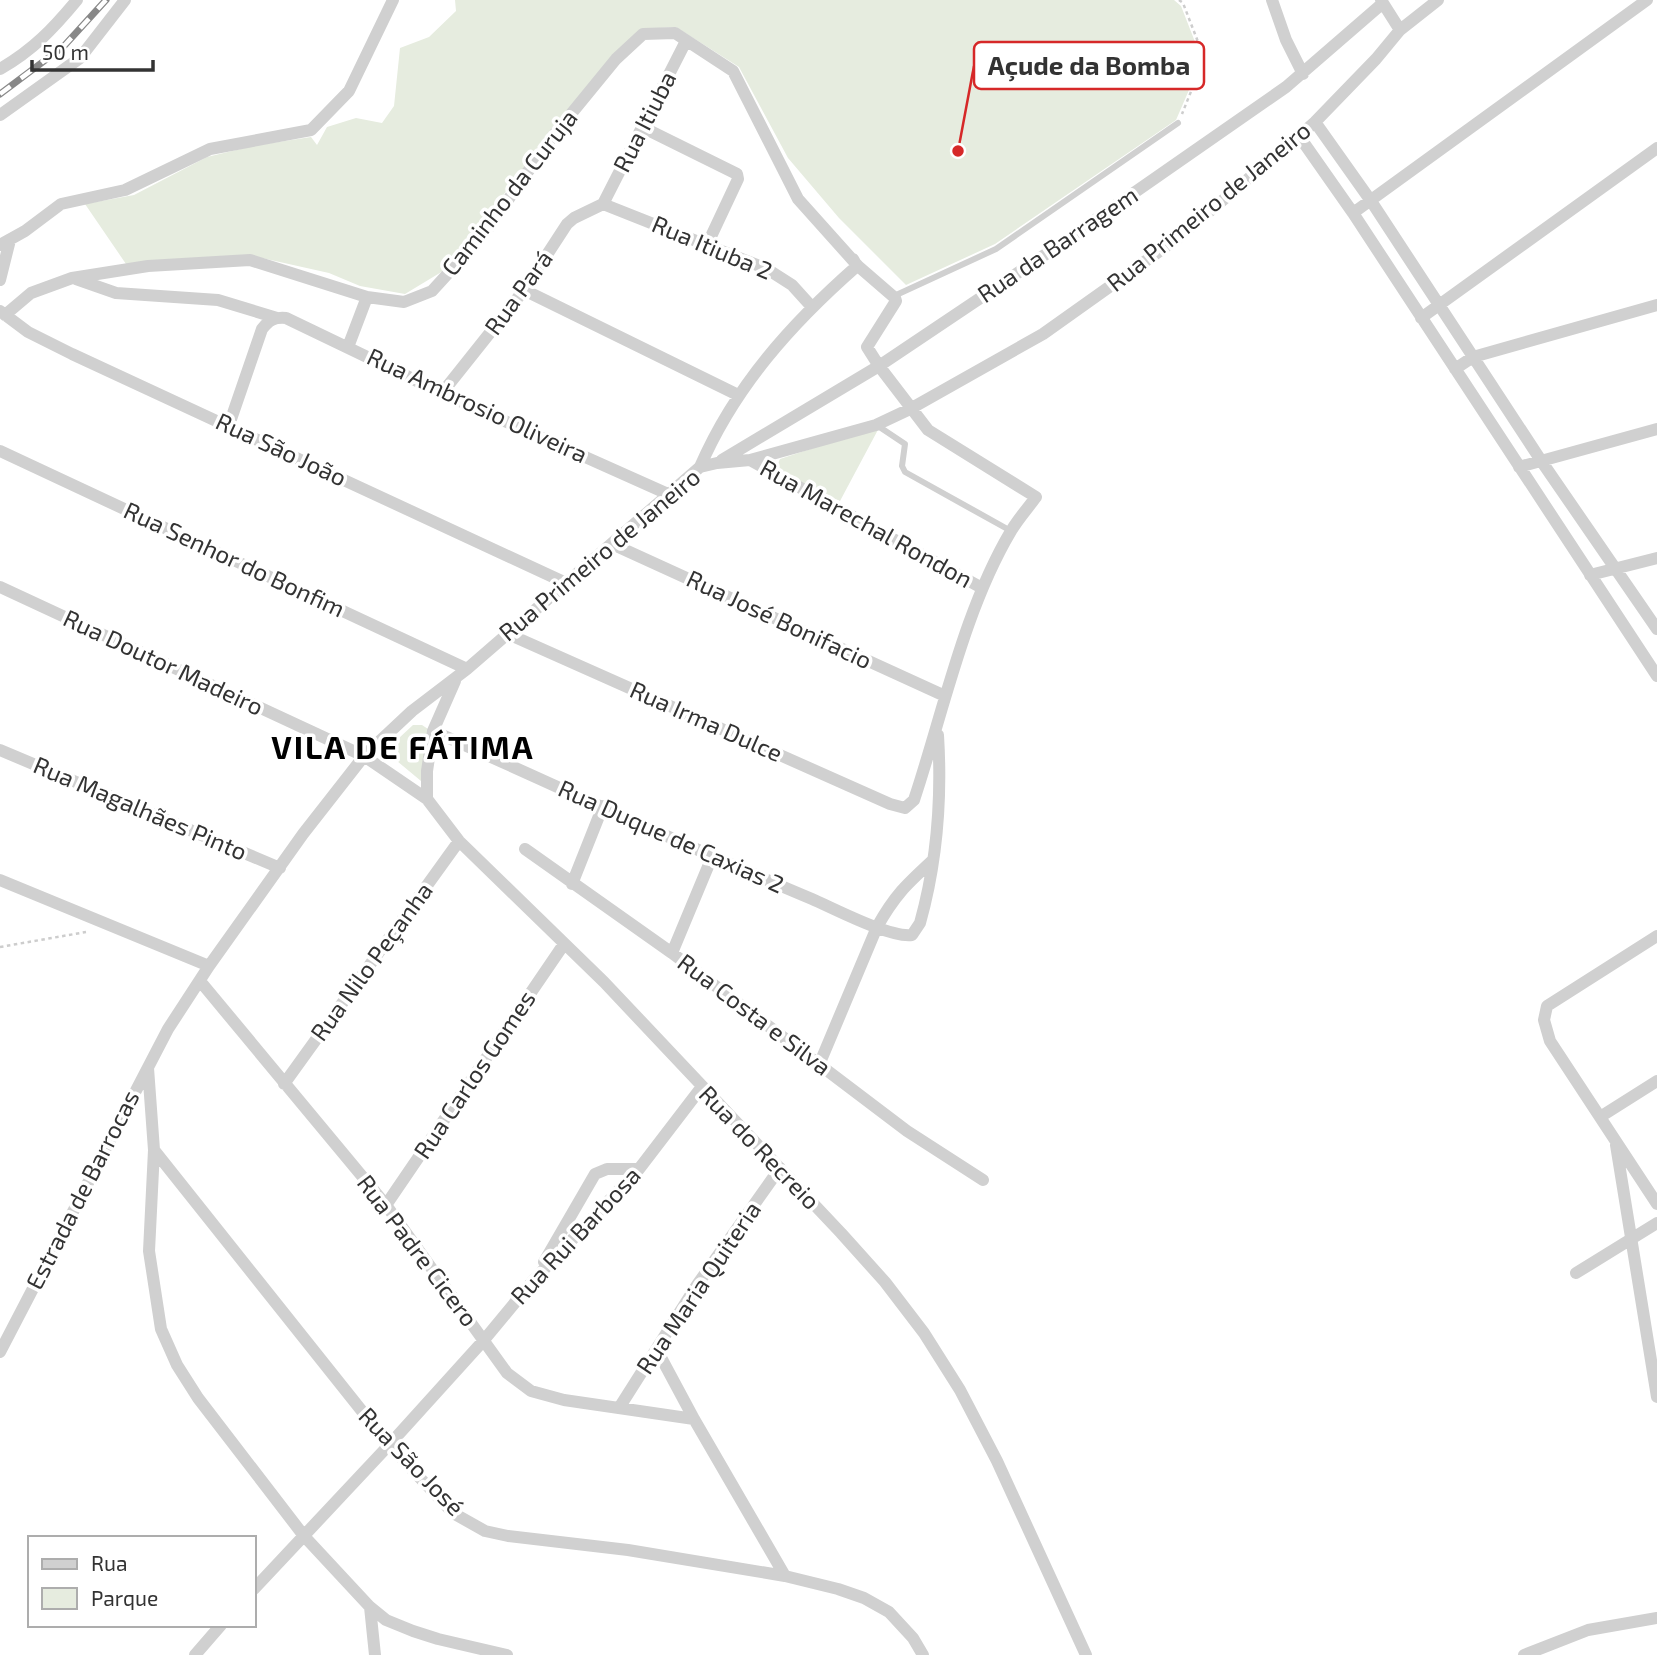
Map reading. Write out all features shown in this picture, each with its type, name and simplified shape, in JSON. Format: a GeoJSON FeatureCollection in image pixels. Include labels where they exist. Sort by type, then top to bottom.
{"type":"FeatureCollection","features":[{"type":"Feature","properties":{"kind":"street"},"geometry":{"type":"LineString","coordinates":[[0,69],[24,54],[50,32],[77,0]]}},
{"type":"Feature","properties":{"kind":"street"},"geometry":{"type":"LineString","coordinates":[[0,115],[80,58],[125,0]]}},
{"type":"Feature","properties":{"kind":"street"},"geometry":{"type":"LineString","coordinates":[[0,279],[5,243],[61,204],[125,190],[210,149],[311,130],[349,92],[393,0]]}},
{"type":"Feature","properties":{"kind":"street"},"geometry":{"type":"LineString","coordinates":[[1272,0],[1286,40],[1303,74]]}},
{"type":"Feature","properties":{"kind":"street","name":"Rua Primeiro de Janeiro"},"geometry":{"type":"LineString","coordinates":[[147,1065],[209,966],[364,756],[412,711],[462,673],[700,467],[750,460],[876,425],[910,409],[1043,334],[1178,238],[1299,136],[1400,30],[1438,0]]}},
{"type":"Feature","properties":{"kind":"street"},"geometry":{"type":"LineString","coordinates":[[1353,214],[1647,0]]}},
{"type":"Feature","properties":{"kind":"street"},"geometry":{"type":"LineString","coordinates":[[1382,1],[1400,30]]}},
{"type":"Feature","properties":{"kind":"street","name":"Rua da Barragem"},"geometry":{"type":"LineString","coordinates":[[717,463],[879,366],[1049,252],[1303,74],[1382,1]]}},
{"type":"Feature","properties":{"kind":"street","name":"Caminho da Curuja"},"geometry":{"type":"LineString","coordinates":[[3,313],[31,293],[72,278],[149,266],[250,260],[367,297],[404,302],[432,291],[485,234],[553,136],[617,59],[643,34],[675,33],[733,71],[798,199],[858,266],[894,296]]}},
{"type":"Feature","properties":{"kind":"street","name":"Rua Itiuba"},"geometry":{"type":"LineString","coordinates":[[603,204],[686,41]]}},
{"type":"Feature","properties":{"kind":"street"},"geometry":{"type":"LineString","coordinates":[[1315,122],[1371,201],[1542,462],[1657,629]]}},
{"type":"Feature","properties":{"kind":"street"},"geometry":{"type":"LineString","coordinates":[[642,127],[737,174],[738,177],[707,244]]}},
{"type":"Feature","properties":{"kind":"street"},"geometry":{"type":"LineString","coordinates":[[1299,136],[1657,676]]}},
{"type":"Feature","properties":{"kind":"street"},"geometry":{"type":"LineString","coordinates":[[1421,318],[1657,148]]}},
{"type":"Feature","properties":{"kind":"street","name":"Rua Itiuba 2"},"geometry":{"type":"LineString","coordinates":[[603,204],[707,244],[775,274],[792,285],[811,306]]}},
{"type":"Feature","properties":{"kind":"street","name":"Rua Pará"},"geometry":{"type":"LineString","coordinates":[[442,393],[524,290],[567,224],[603,204]]}},
{"type":"Feature","properties":{"kind":"street"},"geometry":{"type":"LineString","coordinates":[[700,467],[715,433],[738,395],[811,306],[857,266],[851,256]]}},
{"type":"Feature","properties":{"kind":"street","name":"Rua Ambrosio Oliveira"},"geometry":{"type":"LineString","coordinates":[[72,278],[116,293],[218,300],[281,318],[668,494]]}},
{"type":"Feature","properties":{"kind":"street"},"geometry":{"type":"LineString","coordinates":[[524,290],[738,395]]}},
{"type":"Feature","properties":{"kind":"street"},"geometry":{"type":"LineString","coordinates":[[819,1065],[877,927],[895,895],[933,860],[939,822],[941,775],[938,728],[945,696],[982,588],[1011,531],[1036,496],[936,436],[910,409],[879,366],[867,347],[895,301],[894,296]]}},
{"type":"Feature","properties":{"kind":"street"},"geometry":{"type":"LineString","coordinates":[[348,347],[367,297]]}},
{"type":"Feature","properties":{"kind":"street"},"geometry":{"type":"LineString","coordinates":[[1455,369],[1473,357],[1657,305]]}},
{"type":"Feature","properties":{"kind":"street","name":"Rua São João"},"geometry":{"type":"LineString","coordinates":[[3,313],[28,332],[72,354],[566,583]]}},
{"type":"Feature","properties":{"kind":"street"},"geometry":{"type":"LineString","coordinates":[[229,425],[262,329],[269,321],[281,318]]}},
{"type":"Feature","properties":{"kind":"street"},"geometry":{"type":"LineString","coordinates":[[1519,467],[1657,429]]}},
{"type":"Feature","properties":{"kind":"street","name":"Rua Senhor do Bonfim"},"geometry":{"type":"LineString","coordinates":[[0,451],[462,673]]}},
{"type":"Feature","properties":{"kind":"street","name":"Rua Marechal Rondon"},"geometry":{"type":"LineString","coordinates":[[750,460],[982,588]]}},
{"type":"Feature","properties":{"kind":"street","name":"Rua José Bonifacio"},"geometry":{"type":"LineString","coordinates":[[612,544],[945,696]]}},
{"type":"Feature","properties":{"kind":"street"},"geometry":{"type":"LineString","coordinates":[[1590,575],[1657,558]]}},
{"type":"Feature","properties":{"kind":"street","name":"Rua Doutor Madeiro"},"geometry":{"type":"LineString","coordinates":[[0,587],[364,756],[427,799]]}},
{"type":"Feature","properties":{"kind":"street","name":"Rua Irma Dulce"},"geometry":{"type":"LineString","coordinates":[[508,634],[877,799],[905,808],[914,800],[938,728]]}},
{"type":"Feature","properties":{"kind":"street"},"geometry":{"type":"LineString","coordinates":[[427,799],[427,771],[433,731],[462,673]]}},
{"type":"Feature","properties":{"kind":"street","name":"Rua Duque de Caxias 2"},"geometry":{"type":"LineString","coordinates":[[433,731],[712,857],[877,927],[906,936],[912,935],[923,913],[933,860]]}},
{"type":"Feature","properties":{"kind":"street","name":"Rua Magalhães Pinto"},"geometry":{"type":"LineString","coordinates":[[0,750],[280,868]]}},
{"type":"Feature","properties":{"kind":"street","name":"Rua do Recreio"},"geometry":{"type":"LineString","coordinates":[[427,799],[459,841],[604,982],[885,1282],[924,1333],[960,1390],[997,1461],[1086,1655]]}},
{"type":"Feature","properties":{"kind":"street"},"geometry":{"type":"LineString","coordinates":[[572,884],[603,806]]}},
{"type":"Feature","properties":{"kind":"street","name":"Rua Nilo Peçanha"},"geometry":{"type":"LineString","coordinates":[[285,1083],[459,841]]}},
{"type":"Feature","properties":{"kind":"street","name":"Rua Costa e Silva"},"geometry":{"type":"LineString","coordinates":[[525,849],[672,953],[907,1131],[983,1180]]}},
{"type":"Feature","properties":{"kind":"street"},"geometry":{"type":"LineString","coordinates":[[672,953],[712,857]]}},
{"type":"Feature","properties":{"kind":"street"},"geometry":{"type":"LineString","coordinates":[[0,880],[209,966]]}},
{"type":"Feature","properties":{"kind":"street"},"geometry":{"type":"LineString","coordinates":[[1657,936],[1548,1006],[1545,1020],[1550,1041],[1657,1204]]}},
{"type":"Feature","properties":{"kind":"street","name":"Rua Carlos Gomes"},"geometry":{"type":"LineString","coordinates":[[386,1205],[564,944]]}},
{"type":"Feature","properties":{"kind":"street","name":"Rua Padre Cicero"},"geometry":{"type":"LineString","coordinates":[[200,981],[386,1205],[508,1373],[531,1391],[564,1400],[694,1419]]}},
{"type":"Feature","properties":{"kind":"street"},"geometry":{"type":"LineString","coordinates":[[147,1065],[154,1150],[149,1251],[162,1329],[177,1365],[198,1398],[304,1536],[370,1607],[387,1620],[413,1631],[507,1655]]}},
{"type":"Feature","properties":{"kind":"street","name":"Estrada de Barrocas"},"geometry":{"type":"LineString","coordinates":[[0,1352],[147,1065]]}},
{"type":"Feature","properties":{"kind":"street"},"geometry":{"type":"LineString","coordinates":[[1600,1117],[1657,1081]]}},
{"type":"Feature","properties":{"kind":"street","name":"Rua Rui Barbosa"},"geometry":{"type":"LineString","coordinates":[[256,1586],[389,1445],[484,1340],[532,1282],[639,1169],[701,1088]]}},
{"type":"Feature","properties":{"kind":"street"},"geometry":{"type":"LineString","coordinates":[[1616,1141],[1657,1397]]}},
{"type":"Feature","properties":{"kind":"street","name":"Rua São José"},"geometry":{"type":"LineString","coordinates":[[154,1150],[389,1445],[453,1513],[485,1531],[508,1536],[628,1550],[785,1576],[838,1589],[864,1598],[889,1612],[914,1638],[923,1655]]}},
{"type":"Feature","properties":{"kind":"street","name":"Rua Maria Quiteria"},"geometry":{"type":"LineString","coordinates":[[619,1408],[697,1285],[780,1168]]}},
{"type":"Feature","properties":{"kind":"street"},"geometry":{"type":"LineString","coordinates":[[532,1282],[595,1174],[607,1169],[639,1169]]}},
{"type":"Feature","properties":{"kind":"street"},"geometry":{"type":"LineString","coordinates":[[1576,1272],[1657,1223]]}},
{"type":"Feature","properties":{"kind":"street"},"geometry":{"type":"LineString","coordinates":[[657,1350],[785,1576]]}},
{"type":"Feature","properties":{"kind":"street"},"geometry":{"type":"LineString","coordinates":[[370,1607],[375,1655]]}},
{"type":"Feature","properties":{"kind":"street"},"geometry":{"type":"LineString","coordinates":[[1524,1655],[1588,1630],[1657,1618]]}},
{"type":"Feature","properties":{"kind":"street"},"geometry":{"type":"LineString","coordinates":[[195,1655],[219,1627]]}},
{"type":"Feature","properties":{"kind":"lane","name":"Rua da Barragem"},"geometry":{"type":"LineString","coordinates":[[894,296],[996,249],[1178,123]]}},
{"type":"Feature","properties":{"kind":"lane"},"geometry":{"type":"LineString","coordinates":[[876,425],[905,444],[902,466],[905,472],[1011,531]]}},
{"type":"Feature","properties":{"kind":"path"},"geometry":{"type":"LineString","coordinates":[[1178,123],[1192,89],[1200,47],[1179,0]]}},
{"type":"Feature","properties":{"kind":"path"},"geometry":{"type":"LineString","coordinates":[[0,947],[89,931]]}},
{"type":"Feature","properties":{"kind":"green space"},"geometry":{"type":"Polygon","coordinates":[[[455,0],[1174,0],[1181,6],[1197,47],[1189,90],[1176,120],[995,244],[906,285],[839,218],[788,158],[739,67],[676,27],[642,29],[570,107],[448,268],[405,294],[360,286],[329,273],[249,255],[126,264],[85,204],[134,195],[207,157],[253,146],[311,137],[317,145],[327,127],[356,118],[382,123],[394,106],[400,48],[429,37],[456,11],[455,0]]]}},
{"type":"Feature","properties":{"kind":"green space"},"geometry":{"type":"Polygon","coordinates":[[[880,426],[840,501],[788,478],[776,468],[780,459],[880,426]]]}},
{"type":"Feature","properties":{"kind":"green space"},"geometry":{"type":"Polygon","coordinates":[[[413,725],[422,725],[428,729],[421,781],[385,751],[413,725]]]}},
{"type":"Feature","properties":{"kind":"railway"},"geometry":{"type":"LineString","coordinates":[[0,94],[64,46],[106,0]]}},
{"type":"Feature","properties":{"kind":"place","name":"Açude da Bomba"},"geometry":{"type":"Point","coordinates":[958,151]}},
{"type":"Feature","properties":{"kind":"district","name":"VILA DE FÁTIMA"},"geometry":{"type":"Point","coordinates":[403,748]}}]}
